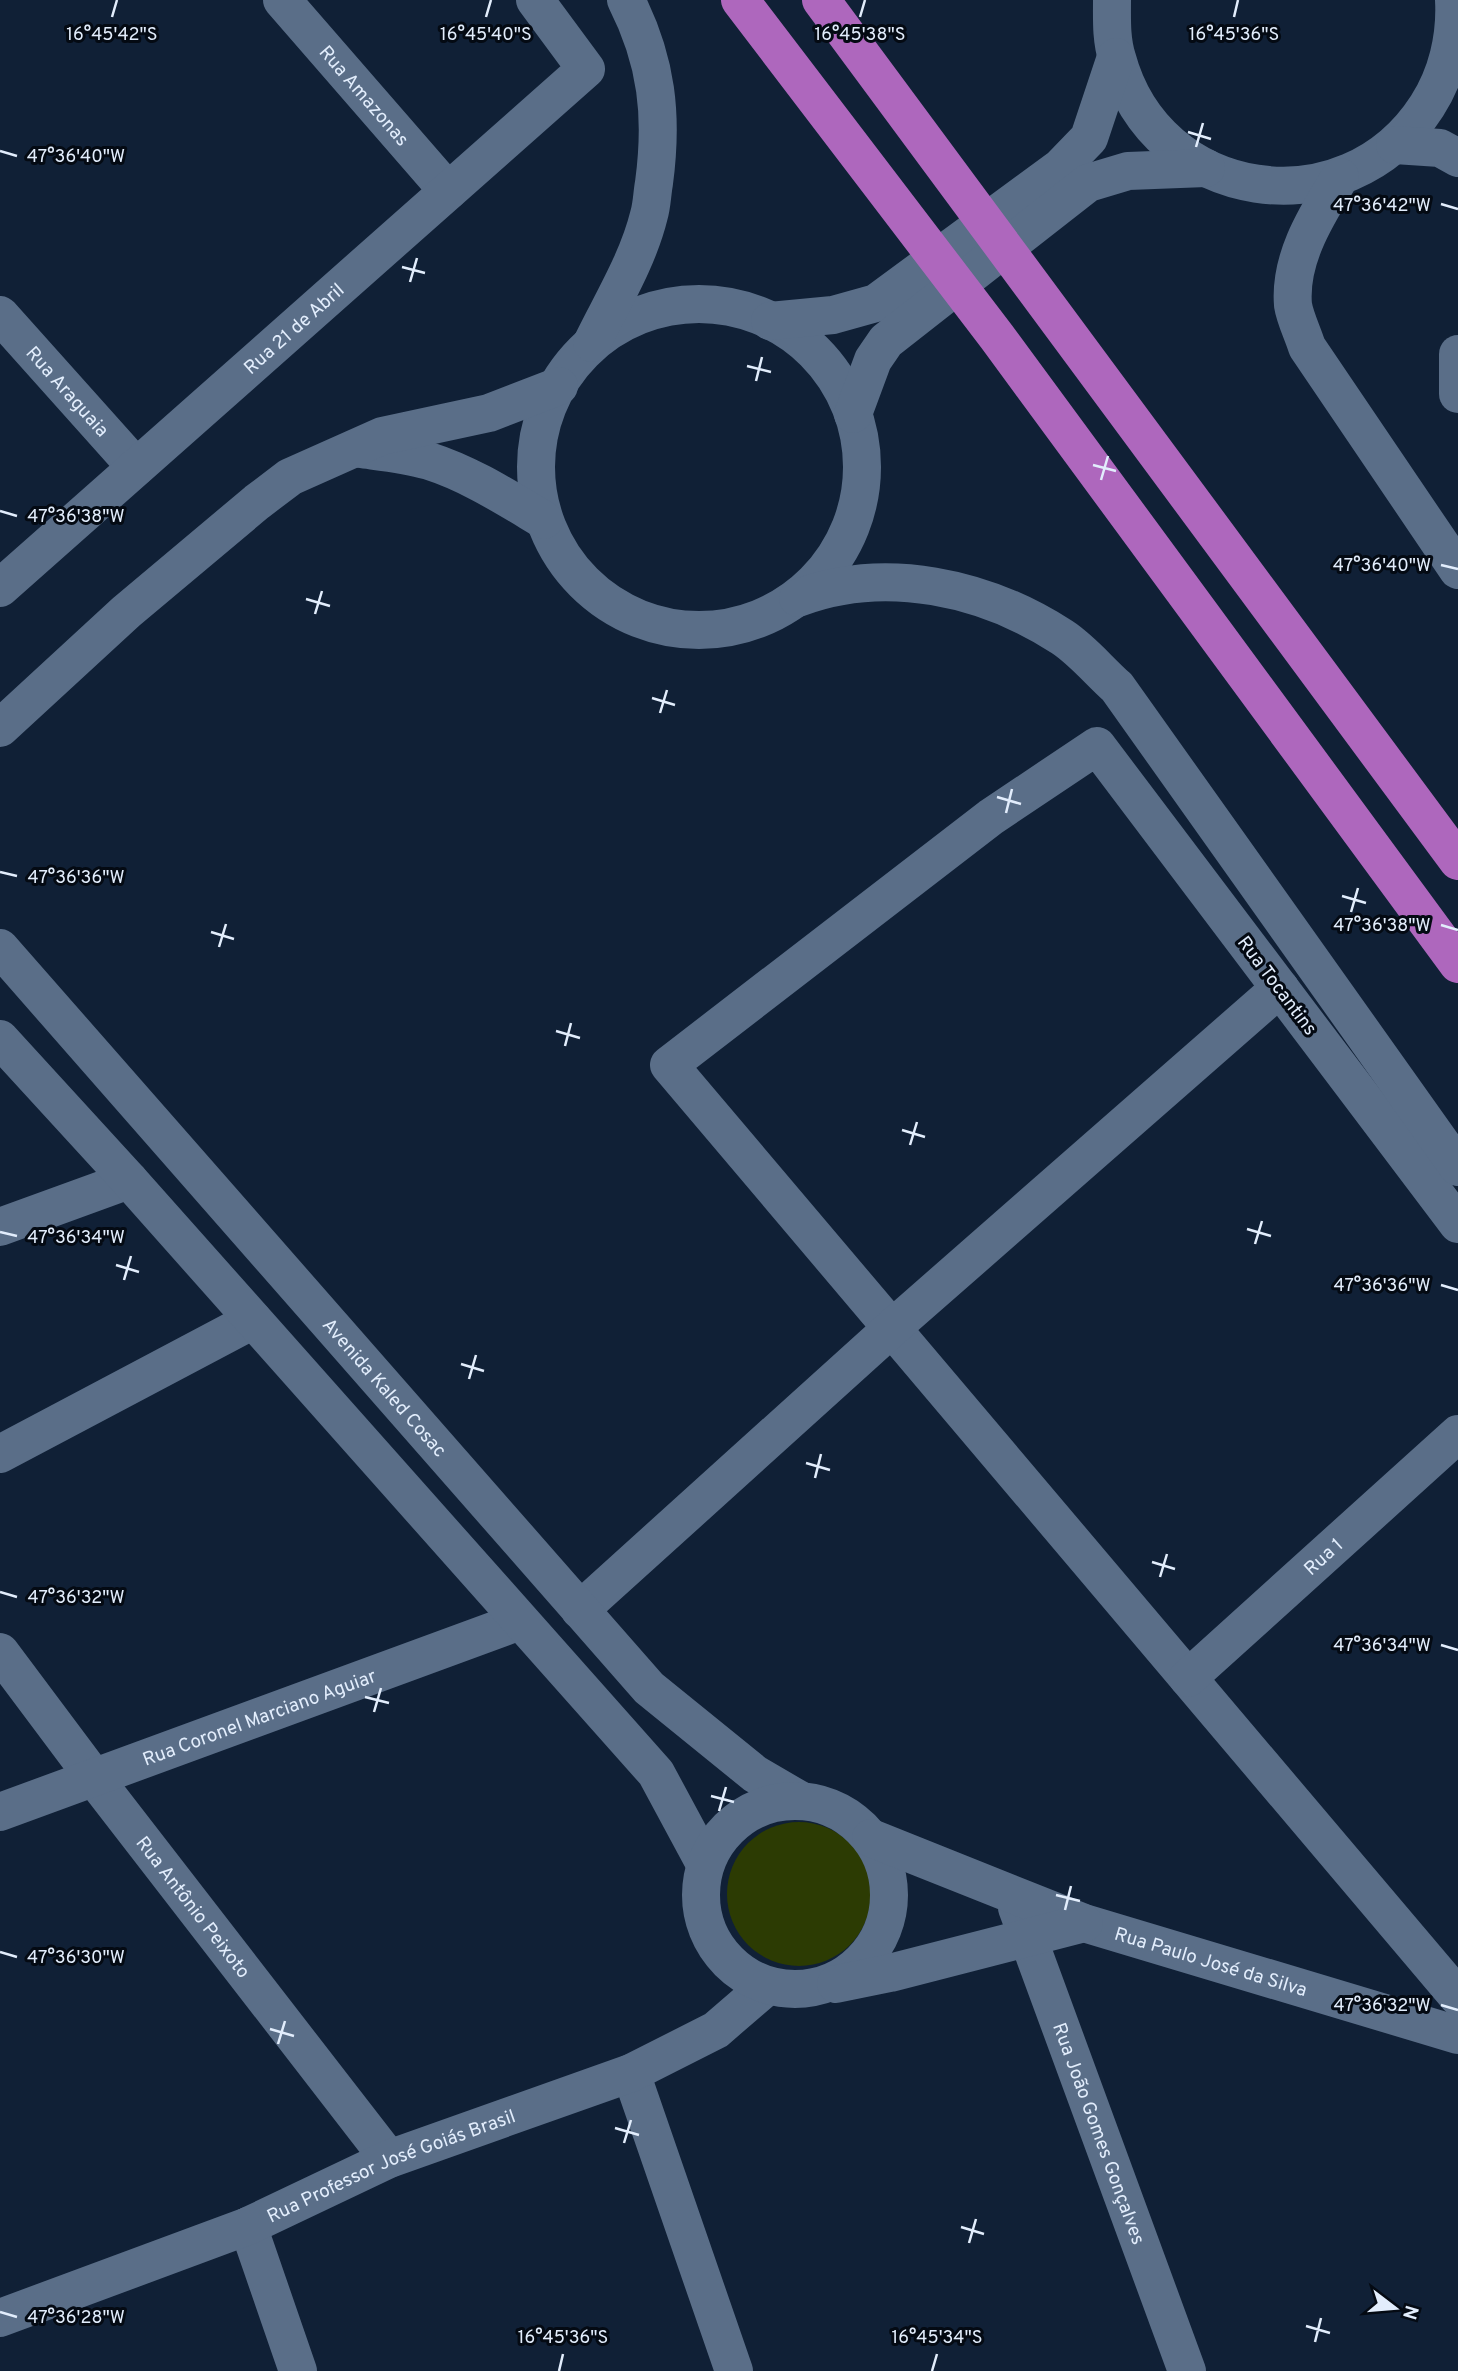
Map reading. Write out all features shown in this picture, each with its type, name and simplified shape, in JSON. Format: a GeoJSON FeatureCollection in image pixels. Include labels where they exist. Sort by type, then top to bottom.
{"type":"FeatureCollection","features":[{"type":"Feature","properties":{"kind":"highway"},"geometry":{"type":"LineString","coordinates":[[740,0],[997,337],[1458,964]]}},
{"type":"Feature","properties":{"kind":"highway"},"geometry":{"type":"LineString","coordinates":[[821,0],[1458,861]]}},
{"type":"Feature","properties":{"kind":"street","name":"Rua Amazonas"},"geometry":{"type":"LineString","coordinates":[[282,0],[449,191]]}},
{"type":"Feature","properties":{"kind":"street","name":"Rua 21 de Abril"},"geometry":{"type":"LineString","coordinates":[[0,588],[586,69],[535,0]]}},
{"type":"Feature","properties":{"kind":"street"},"geometry":{"type":"LineString","coordinates":[[591,345],[630,266],[649,215],[659,145],[655,82],[637,22],[626,0]]}},
{"type":"Feature","properties":{"kind":"street"},"geometry":{"type":"LineString","coordinates":[[1112,0],[1111,25],[1116,57],[1127,87],[1143,115],[1164,139],[1206,168],[1247,183],[1278,187],[1309,185],[1340,177],[1369,164],[1395,145],[1417,121],[1434,95],[1446,66],[1453,35],[1454,0]]}},
{"type":"Feature","properties":{"kind":"street"},"geometry":{"type":"LineString","coordinates":[[771,320],[833,315],[876,303],[1061,167],[1088,138],[1116,57]]}},
{"type":"Feature","properties":{"kind":"street"},"geometry":{"type":"LineString","coordinates":[[1395,145],[1440,148],[1458,158]]}},
{"type":"Feature","properties":{"kind":"street"},"geometry":{"type":"LineString","coordinates":[[853,414],[873,360],[886,341],[1088,183],[1128,171],[1206,168]]}},
{"type":"Feature","properties":{"kind":"street"},"geometry":{"type":"LineString","coordinates":[[1340,177],[1312,223],[1294,274],[1293,306],[1307,347],[1458,570]]}},
{"type":"Feature","properties":{"kind":"street"},"geometry":{"type":"LineString","coordinates":[[709,304],[741,309],[771,320],[797,337],[821,359],[839,385],[853,414],[860,445],[861,477],[856,509],[844,539],[827,566],[806,590],[780,608],[751,622],[720,629],[688,631],[656,625],[626,614],[600,597],[576,575],[558,549],[544,520],[537,489],[536,457],[541,425],[552,396],[570,369],[591,345],[618,326],[646,313],[677,305],[709,304]]}},
{"type":"Feature","properties":{"kind":"street","name":"Rua Araguaia"},"geometry":{"type":"LineString","coordinates":[[0,315],[136,467]]}},
{"type":"Feature","properties":{"kind":"street"},"geometry":{"type":"LineString","coordinates":[[1458,354],[1458,394]]}},
{"type":"Feature","properties":{"kind":"street"},"geometry":{"type":"LineString","coordinates":[[0,728],[126,612],[290,477],[382,436],[489,413],[559,386]]}},
{"type":"Feature","properties":{"kind":"street"},"geometry":{"type":"LineString","coordinates":[[354,448],[418,458],[457,472],[544,520]]}},
{"type":"Feature","properties":{"kind":"street"},"geometry":{"type":"LineString","coordinates":[[790,601],[821,589],[855,583],[906,583],[960,591],[1007,607],[1064,638],[1117,687],[1458,1167]]}},
{"type":"Feature","properties":{"kind":"street","name":"Rua Tocantins"},"geometry":{"type":"LineString","coordinates":[[892,1328],[669,1065],[991,817],[1097,746],[1458,1224]]}},
{"type":"Feature","properties":{"kind":"street","name":"Avenida Kaled Cosac"},"geometry":{"type":"LineString","coordinates":[[0,948],[649,1688],[755,1774],[798,1799]]}},
{"type":"Feature","properties":{"kind":"street"},"geometry":{"type":"LineString","coordinates":[[580,1610],[892,1328],[1280,988]]}},
{"type":"Feature","properties":{"kind":"street"},"geometry":{"type":"LineString","coordinates":[[0,1040],[129,1180],[656,1773],[705,1864]]}},
{"type":"Feature","properties":{"kind":"street"},"geometry":{"type":"LineString","coordinates":[[0,1227],[129,1180]]}},
{"type":"Feature","properties":{"kind":"street"},"geometry":{"type":"LineString","coordinates":[[0,1454],[253,1320]]}},
{"type":"Feature","properties":{"kind":"street"},"geometry":{"type":"LineString","coordinates":[[892,1328],[1458,1997]]}},
{"type":"Feature","properties":{"kind":"street","name":"Rua 1"},"geometry":{"type":"LineString","coordinates":[[1188,1678],[1458,1434]]}},
{"type":"Feature","properties":{"kind":"street","name":"Rua Coronel Marciano Aguiar"},"geometry":{"type":"LineString","coordinates":[[0,1812],[520,1621]]}},
{"type":"Feature","properties":{"kind":"street","name":"Rua Antônio Peixoto"},"geometry":{"type":"LineString","coordinates":[[0,1652],[389,2159]]}},
{"type":"Feature","properties":{"kind":"street"},"geometry":{"type":"LineString","coordinates":[[820,1987],[848,1974],[870,1953],[885,1926],[890,1896],[885,1866],[872,1838],[839,1810],[798,1799],[769,1803],[741,1816],[719,1838],[705,1864],[699,1894],[704,1924],[718,1951],[740,1973],[767,1986],[794,1990],[820,1987],[890,1973],[1084,1923]]}},
{"type":"Feature","properties":{"kind":"street","name":"Rua Paulo José da Silva"},"geometry":{"type":"LineString","coordinates":[[872,1838],[1084,1923],[1458,2035]]}},
{"type":"Feature","properties":{"kind":"street","name":"Rua João Gomes Gonçalves"},"geometry":{"type":"LineString","coordinates":[[1013,1896],[1187,2371]]}},
{"type":"Feature","properties":{"kind":"street","name":"Rua Professor José Goiás Brasil"},"geometry":{"type":"LineString","coordinates":[[0,2318],[248,2226],[389,2159],[631,2073],[716,2030],[767,1986]]}},
{"type":"Feature","properties":{"kind":"street"},"geometry":{"type":"LineString","coordinates":[[631,2073],[734,2371]]}},
{"type":"Feature","properties":{"kind":"street"},"geometry":{"type":"LineString","coordinates":[[248,2226],[298,2371]]}},
{"type":"Feature","properties":{"kind":"green space"},"geometry":{"type":"Polygon","coordinates":[[[799,1822],[827,1827],[850,1843],[866,1866],[871,1894],[866,1922],[850,1945],[827,1961],[799,1966],[771,1961],[748,1945],[732,1922],[727,1894],[732,1866],[748,1843],[771,1827],[799,1822]]]}}]}
